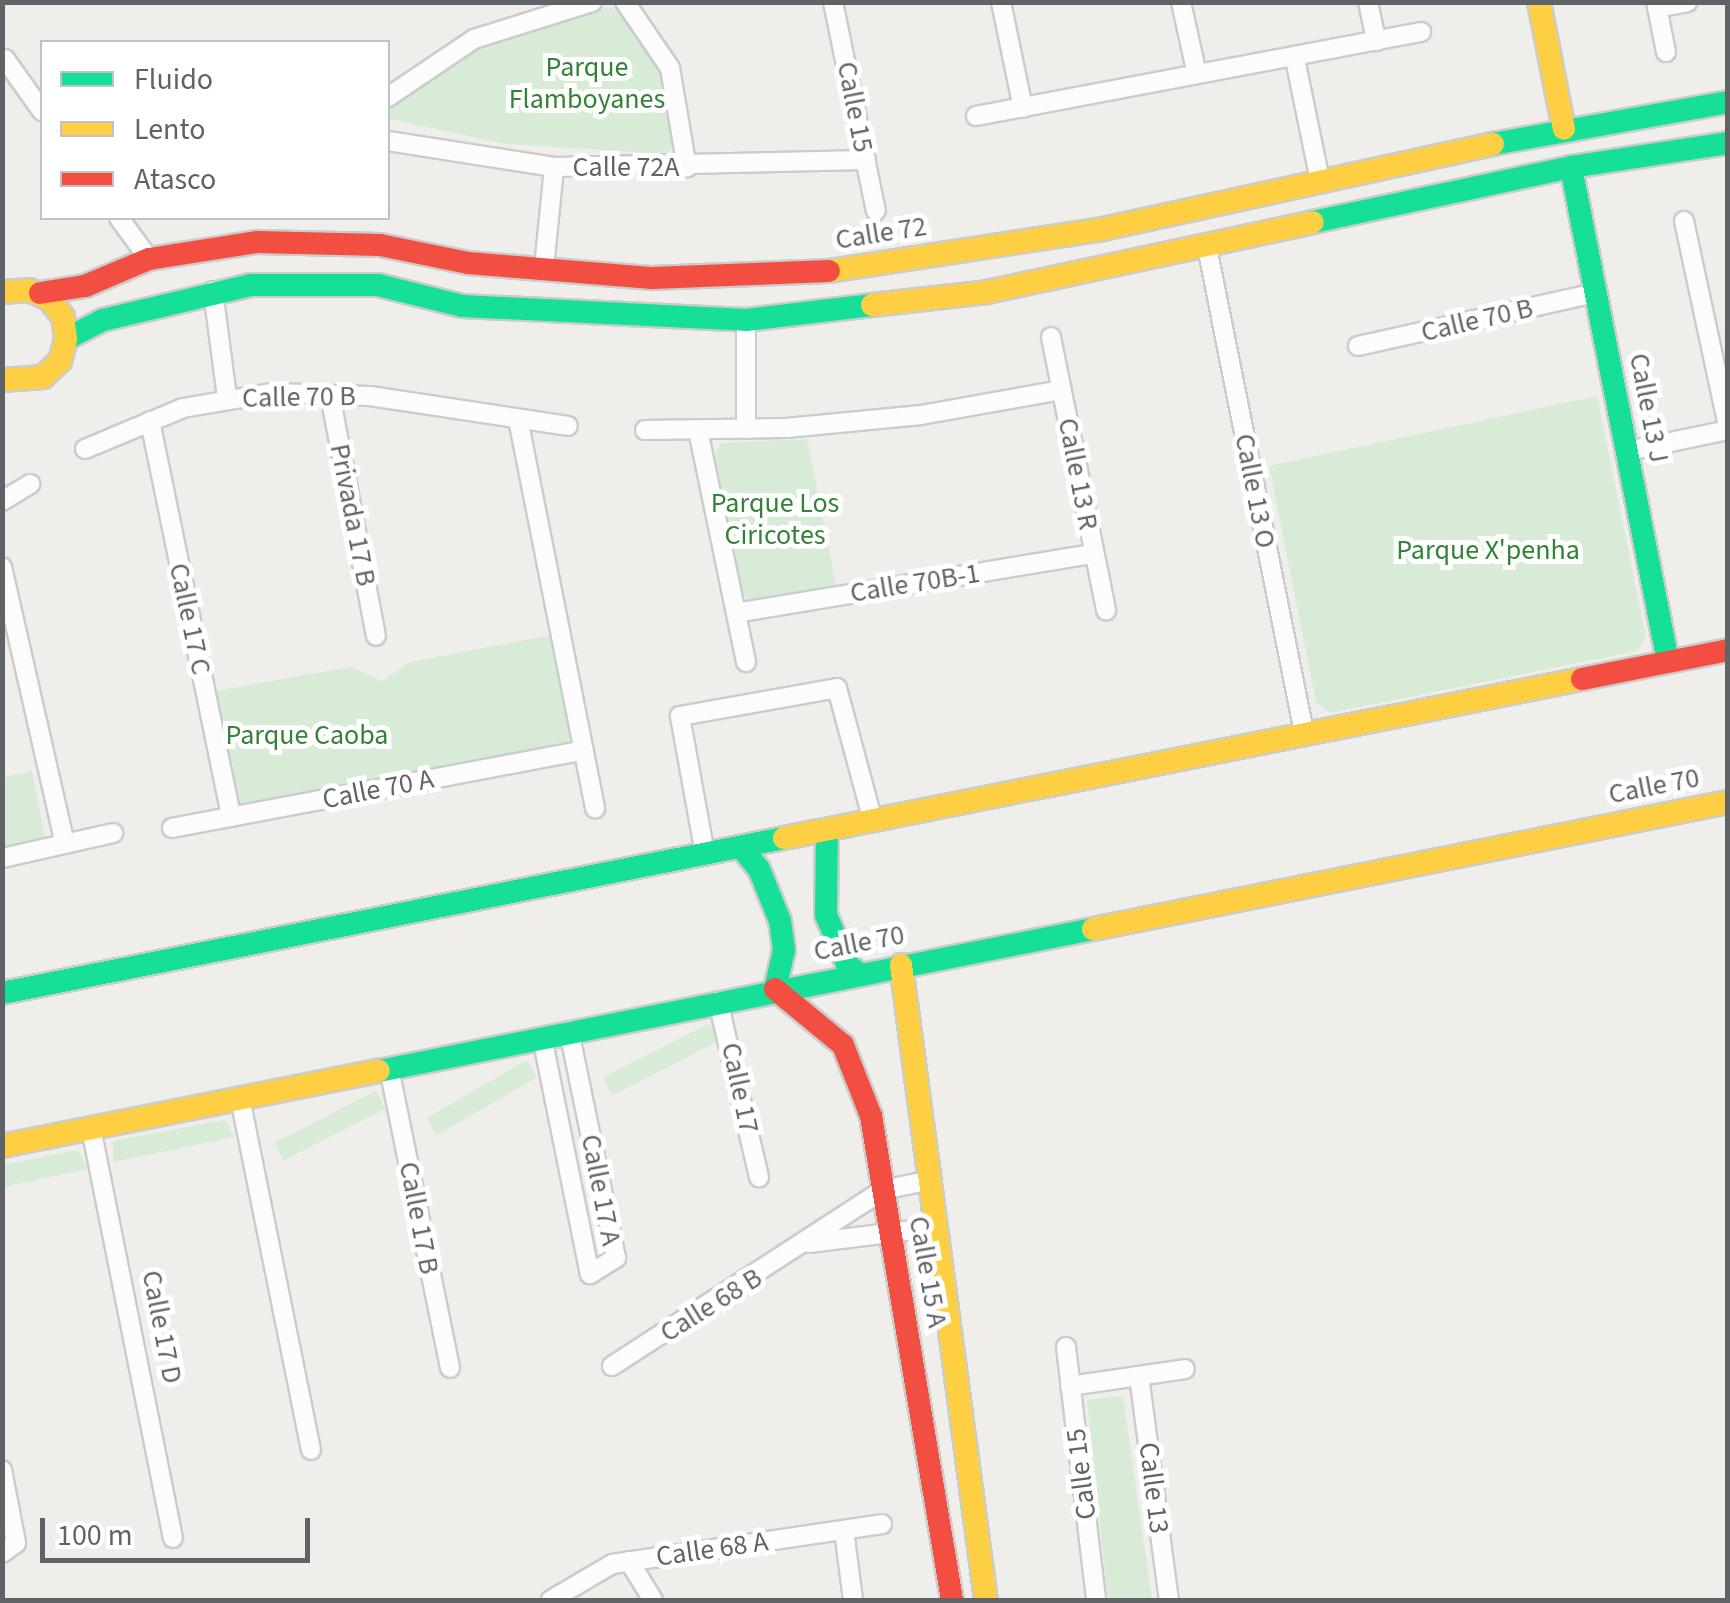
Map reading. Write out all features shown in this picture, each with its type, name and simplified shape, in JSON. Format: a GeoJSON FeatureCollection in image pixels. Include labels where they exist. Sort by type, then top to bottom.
{"type":"FeatureCollection","features":[{"type":"Feature","properties":{"kind":"main road"},"geometry":{"type":"LineString","coordinates":[[1539,2],[1564,129]]}},
{"type":"Feature","properties":{"kind":"main road","name":"Calle 72"},"geometry":{"type":"LineString","coordinates":[[2,292],[85,286],[149,259],[248,244],[380,244],[509,266],[652,278],[851,270],[1103,229],[1564,129],[1728,102]]}},
{"type":"Feature","properties":{"kind":"main road"},"geometry":{"type":"LineString","coordinates":[[1665,115],[1673,152]]}},
{"type":"Feature","properties":{"kind":"main road"},"geometry":{"type":"LineString","coordinates":[[66,338],[104,320],[251,285],[378,285],[504,310],[746,320],[987,292],[1571,167],[1728,143]]}},
{"type":"Feature","properties":{"kind":"main road"},"geometry":{"type":"LineString","coordinates":[[1400,163],[1408,202]]}},
{"type":"Feature","properties":{"kind":"main road","name":"Calle 13 J"},"geometry":{"type":"LineString","coordinates":[[1571,167],[1668,662]]}},
{"type":"Feature","properties":{"kind":"main road"},"geometry":{"type":"LineString","coordinates":[[1103,229],[1100,249],[1107,267]]}},
{"type":"Feature","properties":{"kind":"main road"},"geometry":{"type":"LineString","coordinates":[[248,244],[251,285]]}},
{"type":"Feature","properties":{"kind":"main road"},"geometry":{"type":"LineString","coordinates":[[425,297],[434,256]]}},
{"type":"Feature","properties":{"kind":"main road"},"geometry":{"type":"LineString","coordinates":[[504,310],[509,266]]}},
{"type":"Feature","properties":{"kind":"main road"},"geometry":{"type":"LineString","coordinates":[[848,308],[858,289],[851,270]]}},
{"type":"Feature","properties":{"kind":"main road"},"geometry":{"type":"LineString","coordinates":[[2,275],[35,292],[62,317],[66,338],[60,360],[43,377],[2,380]]}},
{"type":"Feature","properties":{"kind":"main road"},"geometry":{"type":"LineString","coordinates":[[2,993],[1728,650]]}},
{"type":"Feature","properties":{"kind":"main road","name":"Calle 70"},"geometry":{"type":"LineString","coordinates":[[2,1146],[718,1000],[1728,802]]}},
{"type":"Feature","properties":{"kind":"main road"},"geometry":{"type":"LineString","coordinates":[[828,830],[822,860],[826,915],[847,964],[858,973]]}},
{"type":"Feature","properties":{"kind":"main road"},"geometry":{"type":"LineString","coordinates":[[741,847],[760,869],[780,921],[784,950],[775,990]]}},
{"type":"Feature","properties":{"kind":"main road","name":"Calle 15 A"},"geometry":{"type":"LineString","coordinates":[[901,965],[986,1600]]}},
{"type":"Feature","properties":{"kind":"main road","name":"Calle 15 A"},"geometry":{"type":"LineString","coordinates":[[775,990],[842,1045],[871,1116],[952,1600]]}},
{"type":"Feature","properties":{"kind":"street"},"geometry":{"type":"LineString","coordinates":[[390,96],[474,40],[592,2]]}},
{"type":"Feature","properties":{"kind":"street"},"geometry":{"type":"LineString","coordinates":[[625,2],[670,68],[688,168]]}},
{"type":"Feature","properties":{"kind":"street","name":"Calle 15"},"geometry":{"type":"LineString","coordinates":[[833,2],[876,211]]}},
{"type":"Feature","properties":{"kind":"street"},"geometry":{"type":"LineString","coordinates":[[1001,2],[1023,108]]}},
{"type":"Feature","properties":{"kind":"street"},"geometry":{"type":"LineString","coordinates":[[1181,2],[1196,70]]}},
{"type":"Feature","properties":{"kind":"street"},"geometry":{"type":"LineString","coordinates":[[1368,2],[1376,42]]}},
{"type":"Feature","properties":{"kind":"street"},"geometry":{"type":"LineString","coordinates":[[1666,52],[1656,6],[1688,2]]}},
{"type":"Feature","properties":{"kind":"street"},"geometry":{"type":"LineString","coordinates":[[976,116],[1196,70],[1295,59],[1422,32]]}},
{"type":"Feature","properties":{"kind":"street"},"geometry":{"type":"LineString","coordinates":[[5,59],[40,108]]}},
{"type":"Feature","properties":{"kind":"street"},"geometry":{"type":"LineString","coordinates":[[1295,59],[1320,182]]}},
{"type":"Feature","properties":{"kind":"street","name":"Calle 72A"},"geometry":{"type":"LineString","coordinates":[[390,141],[554,167],[688,168],[866,160]]}},
{"type":"Feature","properties":{"kind":"street"},"geometry":{"type":"LineString","coordinates":[[544,268],[554,167]]}},
{"type":"Feature","properties":{"kind":"street"},"geometry":{"type":"LineString","coordinates":[[120,220],[149,259]]}},
{"type":"Feature","properties":{"kind":"street"},"geometry":{"type":"LineString","coordinates":[[1626,451],[1728,428],[1684,222]]}},
{"type":"Feature","properties":{"kind":"street","name":"Calle 13 O"},"geometry":{"type":"LineString","coordinates":[[1207,247],[1304,734]]}},
{"type":"Feature","properties":{"kind":"street"},"geometry":{"type":"LineString","coordinates":[[213,291],[227,398]]}},
{"type":"Feature","properties":{"kind":"street","name":"Calle 70 B"},"geometry":{"type":"LineString","coordinates":[[1358,346],[1596,293]]}},
{"type":"Feature","properties":{"kind":"street"},"geometry":{"type":"LineString","coordinates":[[746,320],[746,429]]}},
{"type":"Feature","properties":{"kind":"street","name":"Calle 13 R"},"geometry":{"type":"LineString","coordinates":[[1051,338],[1106,611]]}},
{"type":"Feature","properties":{"kind":"street"},"geometry":{"type":"LineString","coordinates":[[646,430],[746,429],[920,415],[1061,390]]}},
{"type":"Feature","properties":{"kind":"street","name":"Calle 70 B"},"geometry":{"type":"LineString","coordinates":[[85,449],[150,421],[227,398],[330,395],[519,424],[568,426]]}},
{"type":"Feature","properties":{"kind":"street","name":"Privada 17 B"},"geometry":{"type":"LineString","coordinates":[[330,395],[376,636]]}},
{"type":"Feature","properties":{"kind":"street","name":"Calle 17 C"},"geometry":{"type":"LineString","coordinates":[[150,421],[231,817]]}},
{"type":"Feature","properties":{"kind":"street"},"geometry":{"type":"LineString","coordinates":[[519,424],[595,809]]}},
{"type":"Feature","properties":{"kind":"street"},"geometry":{"type":"LineString","coordinates":[[698,430],[746,662]]}},
{"type":"Feature","properties":{"kind":"street"},"geometry":{"type":"LineString","coordinates":[[2,501],[30,484]]}},
{"type":"Feature","properties":{"kind":"street","name":"Calle 70B-1"},"geometry":{"type":"LineString","coordinates":[[736,613],[1094,554]]}},
{"type":"Feature","properties":{"kind":"street"},"geometry":{"type":"LineString","coordinates":[[2,567],[65,844]]}},
{"type":"Feature","properties":{"kind":"street"},"geometry":{"type":"LineString","coordinates":[[705,854],[680,716],[837,688],[872,820]]}},
{"type":"Feature","properties":{"kind":"street","name":"Calle 70 A"},"geometry":{"type":"LineString","coordinates":[[172,828],[584,750]]}},
{"type":"Feature","properties":{"kind":"street"},"geometry":{"type":"LineString","coordinates":[[2,858],[112,833]]}},
{"type":"Feature","properties":{"kind":"street","name":"Calle 17"},"geometry":{"type":"LineString","coordinates":[[718,1000],[759,1178]]}},
{"type":"Feature","properties":{"kind":"street","name":"Calle 17 A"},"geometry":{"type":"LineString","coordinates":[[542,1037],[590,1274],[616,1258],[569,1031]]}},
{"type":"Feature","properties":{"kind":"street","name":"Calle 17 B"},"geometry":{"type":"LineString","coordinates":[[389,1068],[450,1368]]}},
{"type":"Feature","properties":{"kind":"street"},"geometry":{"type":"LineString","coordinates":[[240,1098],[311,1450]]}},
{"type":"Feature","properties":{"kind":"street","name":"Calle 17 D"},"geometry":{"type":"LineString","coordinates":[[92,1128],[173,1538]]}},
{"type":"Feature","properties":{"kind":"street","name":"Calle 68 B"},"geometry":{"type":"LineString","coordinates":[[612,1366],[809,1243],[884,1190],[931,1180]]}},
{"type":"Feature","properties":{"kind":"street","name":"Calle 68 B"},"geometry":{"type":"LineString","coordinates":[[809,1243],[937,1227]]}},
{"type":"Feature","properties":{"kind":"street","name":"Calle 15"},"geometry":{"type":"LineString","coordinates":[[1066,1347],[1096,1600]]}},
{"type":"Feature","properties":{"kind":"street"},"geometry":{"type":"LineString","coordinates":[[1070,1386],[1184,1368]]}},
{"type":"Feature","properties":{"kind":"street","name":"Calle 13"},"geometry":{"type":"LineString","coordinates":[[1139,1376],[1168,1600]]}},
{"type":"Feature","properties":{"kind":"street"},"geometry":{"type":"LineString","coordinates":[[2,1470],[16,1544],[2,1552]]}},
{"type":"Feature","properties":{"kind":"street","name":"Calle 68 A"},"geometry":{"type":"LineString","coordinates":[[551,1600],[612,1564],[882,1524]]}},
{"type":"Feature","properties":{"kind":"street"},"geometry":{"type":"LineString","coordinates":[[844,1530],[853,1600]]}},
{"type":"Feature","properties":{"kind":"street"},"geometry":{"type":"LineString","coordinates":[[629,1561],[653,1600]]}},
{"type":"Feature","properties":{"kind":"green space","name":"Parque Flamboyanes"},"geometry":{"type":"Polygon","coordinates":[[[607,7],[621,12],[661,73],[675,145],[667,154],[506,144],[390,119],[390,106],[480,46],[607,7]]]}},
{"type":"Feature","properties":{"kind":"green space","name":"Parque X'penha"},"geometry":{"type":"Polygon","coordinates":[[[1597,396],[1646,637],[1637,651],[1330,713],[1316,702],[1269,466],[1597,396]]]}},
{"type":"Feature","properties":{"kind":"green space","name":"Parque Los Ciricotes"},"geometry":{"type":"Polygon","coordinates":[[[807,439],[836,585],[753,603],[744,596],[715,453],[721,443],[807,439]]]}},
{"type":"Feature","properties":{"kind":"green space","name":"Parque Caoba"},"geometry":{"type":"Polygon","coordinates":[[[552,635],[571,736],[565,745],[247,808],[237,800],[215,691],[351,667],[382,681],[410,662],[552,635]]]}},
{"type":"Feature","properties":{"kind":"green space"},"geometry":{"type":"Polygon","coordinates":[[[32,771],[45,838],[39,848],[3,856],[3,777],[32,771]]]}},
{"type":"Feature","properties":{"kind":"green space"},"geometry":{"type":"Polygon","coordinates":[[[710,1023],[719,1041],[612,1095],[603,1077],[710,1023]]]}},
{"type":"Feature","properties":{"kind":"green space"},"geometry":{"type":"Polygon","coordinates":[[[527,1060],[537,1077],[437,1135],[427,1118],[527,1060]]]}},
{"type":"Feature","properties":{"kind":"green space"},"geometry":{"type":"Polygon","coordinates":[[[376,1091],[385,1109],[284,1161],[274,1143],[376,1091]]]}},
{"type":"Feature","properties":{"kind":"green space"},"geometry":{"type":"Polygon","coordinates":[[[225,1120],[234,1137],[113,1162],[113,1141],[225,1120]]]}},
{"type":"Feature","properties":{"kind":"green space"},"geometry":{"type":"Polygon","coordinates":[[[78,1150],[88,1169],[3,1187],[3,1165],[78,1150]]]}},
{"type":"Feature","properties":{"kind":"green space"},"geometry":{"type":"Polygon","coordinates":[[[1123,1396],[1152,1600],[1108,1600],[1087,1400],[1123,1396]]]}},
{"type":"Feature","properties":{"kind":"traffic: fast"},"geometry":{"type":"LineString","coordinates":[[1493,144],[1728,102]]}},
{"type":"Feature","properties":{"kind":"traffic: fast"},"geometry":{"type":"LineString","coordinates":[[1313,222],[1571,167],[1728,143]]}},
{"type":"Feature","properties":{"kind":"traffic: fast"},"geometry":{"type":"LineString","coordinates":[[1571,167],[1668,662]]}},
{"type":"Feature","properties":{"kind":"traffic: fast"},"geometry":{"type":"LineString","coordinates":[[66,339],[103,320],[251,285],[378,285],[462,306],[746,320],[872,305]]}},
{"type":"Feature","properties":{"kind":"traffic: fast"},"geometry":{"type":"LineString","coordinates":[[827,830],[826,915],[847,964],[858,973]]}},
{"type":"Feature","properties":{"kind":"traffic: fast"},"geometry":{"type":"LineString","coordinates":[[2,993],[784,838]]}},
{"type":"Feature","properties":{"kind":"traffic: fast"},"geometry":{"type":"LineString","coordinates":[[741,847],[759,869],[780,921],[784,950],[775,989]]}},
{"type":"Feature","properties":{"kind":"traffic: fast"},"geometry":{"type":"LineString","coordinates":[[379,1071],[1093,929]]}},
{"type":"Feature","properties":{"kind":"traffic: slow"},"geometry":{"type":"LineString","coordinates":[[1539,2],[1564,129]]}},
{"type":"Feature","properties":{"kind":"traffic: slow"},"geometry":{"type":"LineString","coordinates":[[829,271],[1103,229],[1493,144]]}},
{"type":"Feature","properties":{"kind":"traffic: slow"},"geometry":{"type":"LineString","coordinates":[[872,305],[987,292],[1313,222]]}},
{"type":"Feature","properties":{"kind":"traffic: slow"},"geometry":{"type":"LineString","coordinates":[[2,292],[29,290],[49,299],[63,317],[66,339],[60,361],[43,377],[2,380]]}},
{"type":"Feature","properties":{"kind":"traffic: slow"},"geometry":{"type":"LineString","coordinates":[[784,838],[1582,679]]}},
{"type":"Feature","properties":{"kind":"traffic: slow"},"geometry":{"type":"LineString","coordinates":[[1093,929],[1728,802]]}},
{"type":"Feature","properties":{"kind":"traffic: slow"},"geometry":{"type":"LineString","coordinates":[[901,965],[986,1600]]}},
{"type":"Feature","properties":{"kind":"traffic: slow"},"geometry":{"type":"LineString","coordinates":[[2,1146],[379,1071]]}},
{"type":"Feature","properties":{"kind":"traffic: jam"},"geometry":{"type":"LineString","coordinates":[[40,293],[85,286],[149,259],[258,242],[380,245],[468,263],[652,278],[829,271]]}},
{"type":"Feature","properties":{"kind":"traffic: jam"},"geometry":{"type":"LineString","coordinates":[[1582,679],[1728,650]]}},
{"type":"Feature","properties":{"kind":"traffic: jam"},"geometry":{"type":"LineString","coordinates":[[775,989],[843,1045],[871,1116],[952,1600]]}}]}
